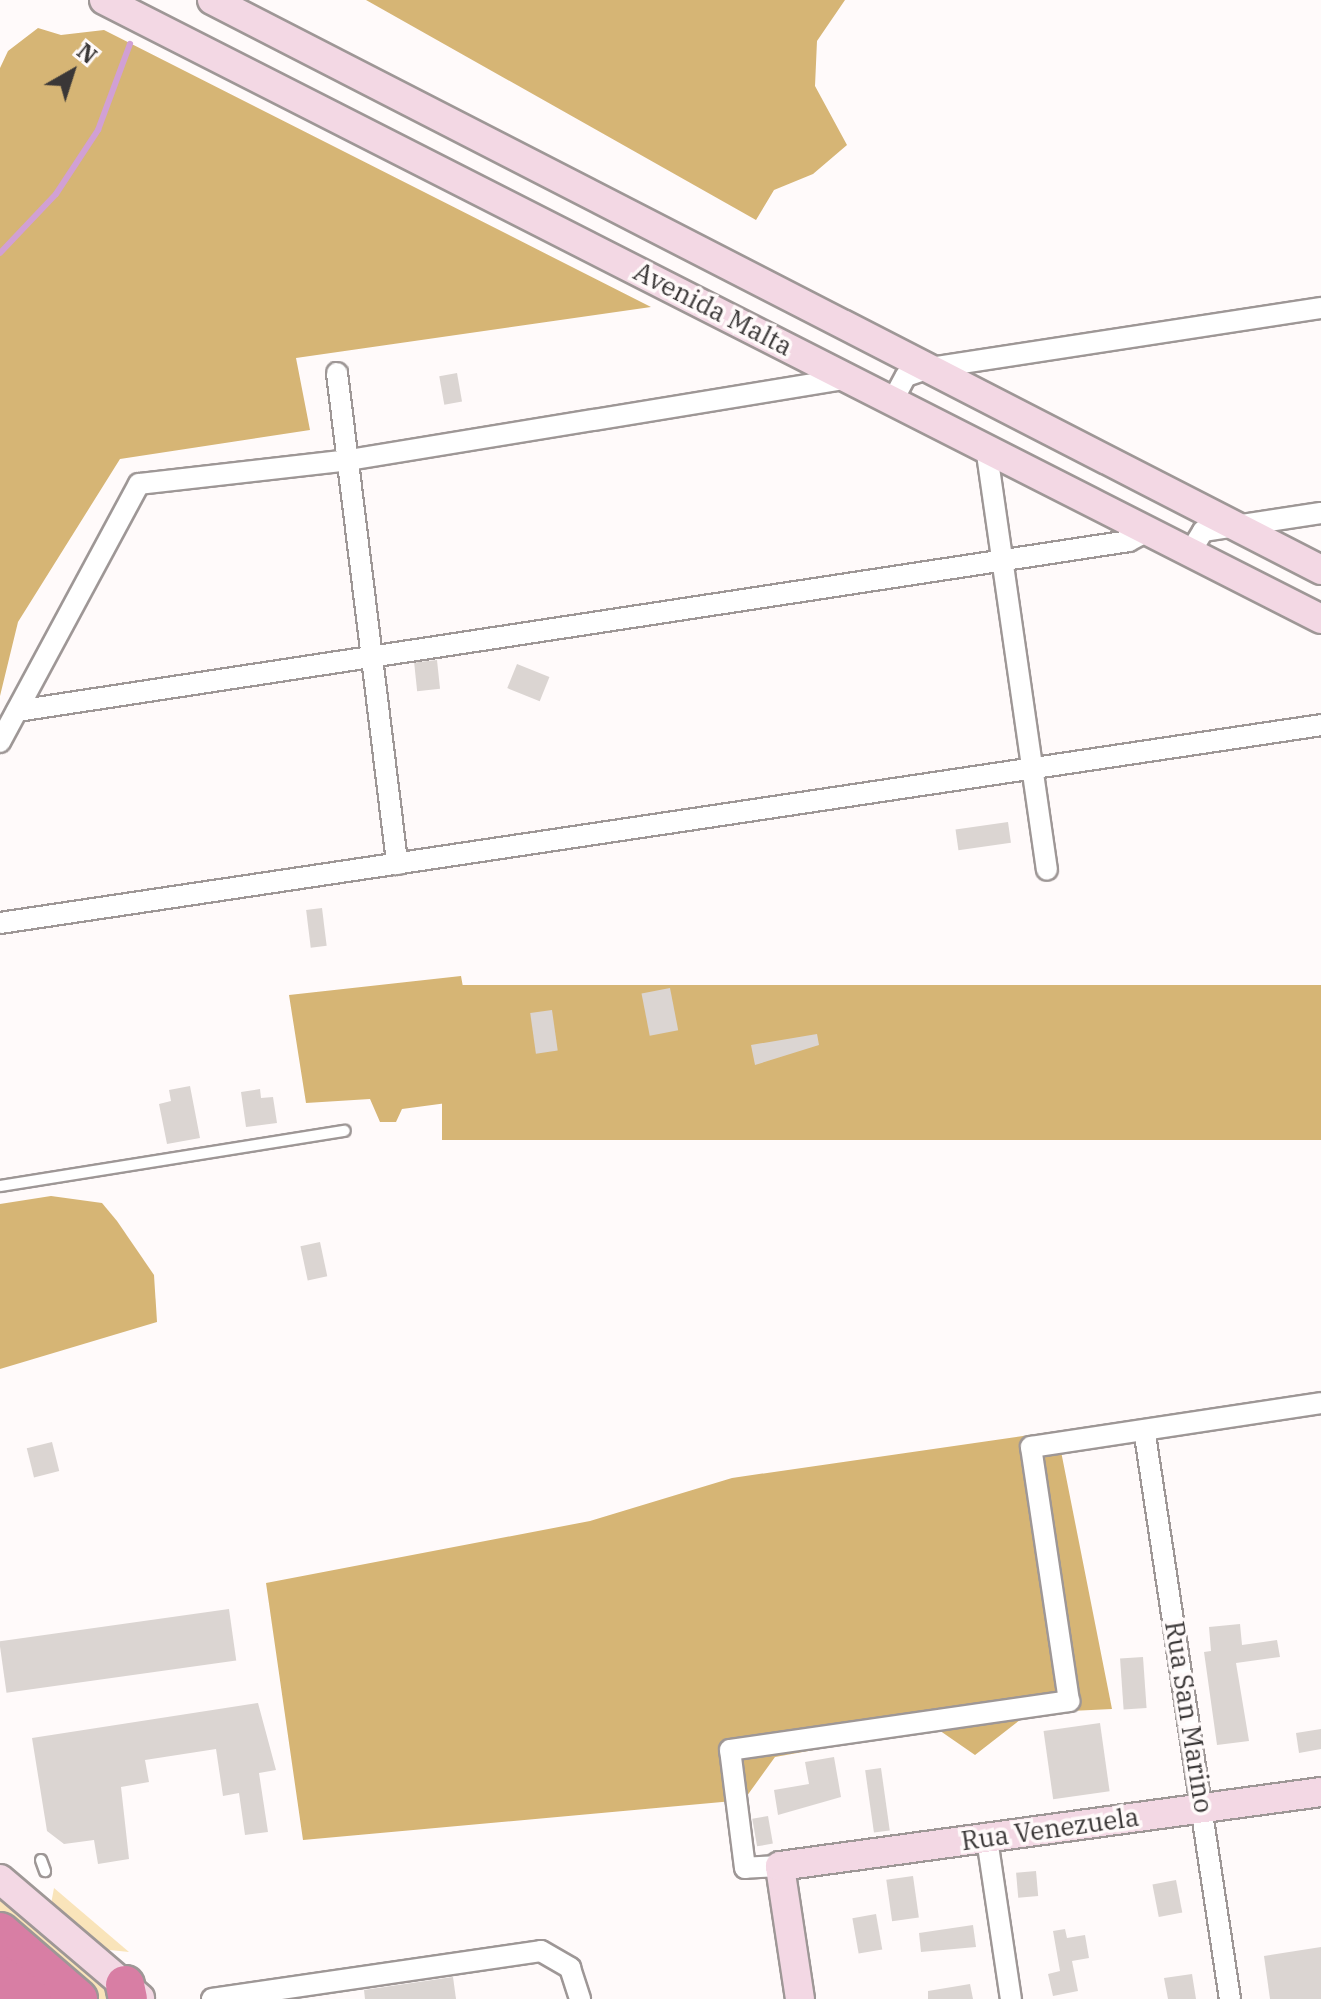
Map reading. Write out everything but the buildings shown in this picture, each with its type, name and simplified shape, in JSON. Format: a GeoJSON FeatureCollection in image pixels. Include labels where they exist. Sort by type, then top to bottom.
{"type":"FeatureCollection","features":[{"type":"Feature","properties":{"kind":"highway"},"geometry":{"type":"LineString","coordinates":[[0,1932],[78,1999]]}},
{"type":"Feature","properties":{"kind":"highway"},"geometry":{"type":"LineString","coordinates":[[0,1975],[32,1999]]}},
{"type":"Feature","properties":{"kind":"highway"},"geometry":{"type":"LineString","coordinates":[[0,1992],[6,1999]]}},
{"type":"Feature","properties":{"kind":"street","name":"Avenida Malta"},"geometry":{"type":"LineString","coordinates":[[104,0],[1321,619]]}},
{"type":"Feature","properties":{"kind":"street","name":"Avenida Malta"},"geometry":{"type":"LineString","coordinates":[[212,0],[1321,570]]}},
{"type":"Feature","properties":{"kind":"street"},"geometry":{"type":"LineString","coordinates":[[893,400],[906,376],[929,368],[1321,308]]}},
{"type":"Feature","properties":{"kind":"street"},"geometry":{"type":"LineString","coordinates":[[337,373],[377,656],[397,864]]}},
{"type":"Feature","properties":{"kind":"street"},"geometry":{"type":"LineString","coordinates":[[0,742],[139,484],[349,460],[850,378]]}},
{"type":"Feature","properties":{"kind":"street"},"geometry":{"type":"LineString","coordinates":[[986,447],[1047,870]]}},
{"type":"Feature","properties":{"kind":"street"},"geometry":{"type":"LineString","coordinates":[[1191,551],[1203,531],[1321,513]]}},
{"type":"Feature","properties":{"kind":"street"},"geometry":{"type":"LineString","coordinates":[[17,711],[1129,541],[1150,530]]}},
{"type":"Feature","properties":{"kind":"street"},"geometry":{"type":"LineString","coordinates":[[0,923],[1321,725]]}},
{"type":"Feature","properties":{"kind":"street"},"geometry":{"type":"LineString","coordinates":[[800,1999],[780,1866],[745,1868],[730,1750],[1069,1701],[1031,1447],[1062,1437],[1145,1435],[1321,1403]]}},
{"type":"Feature","properties":{"kind":"street","name":"Rua San Marino"},"geometry":{"type":"LineString","coordinates":[[1145,1435],[1204,1806],[1230,1999]]}},
{"type":"Feature","properties":{"kind":"street","name":"Rua Venezuela"},"geometry":{"type":"LineString","coordinates":[[780,1866],[1321,1792]]}},
{"type":"Feature","properties":{"kind":"street"},"geometry":{"type":"LineString","coordinates":[[987,1839],[1011,1999]]}},
{"type":"Feature","properties":{"kind":"street"},"geometry":{"type":"LineString","coordinates":[[0,1879],[131,1994]]}},
{"type":"Feature","properties":{"kind":"street"},"geometry":{"type":"LineString","coordinates":[[212,1999],[541,1951],[570,1968],[580,1999]]}},
{"type":"Feature","properties":{"kind":"lane"},"geometry":{"type":"LineString","coordinates":[[0,1186],[345,1131]]}},
{"type":"Feature","properties":{"kind":"shaded area"},"geometry":{"type":"Polygon","coordinates":[[[366,0],[845,0],[817,41],[815,86],[847,145],[813,174],[774,190],[756,220],[366,0]]]}},
{"type":"Feature","properties":{"kind":"shaded area"},"geometry":{"type":"Polygon","coordinates":[[[38,28],[61,35],[104,30],[651,307],[296,358],[310,430],[120,459],[18,622],[0,696],[0,68],[8,51],[38,28]]]}},
{"type":"Feature","properties":{"kind":"shaded area"},"geometry":{"type":"Polygon","coordinates":[[[461,976],[477,1064],[465,1075],[462,1101],[402,1109],[396,1122],[380,1122],[370,1099],[306,1103],[289,995],[461,976]]]}},
{"type":"Feature","properties":{"kind":"shaded area"},"geometry":{"type":"Polygon","coordinates":[[[442,985],[1321,985],[1321,1140],[442,1140],[442,985]]]}},
{"type":"Feature","properties":{"kind":"shaded area"},"geometry":{"type":"Polygon","coordinates":[[[51,1196],[102,1203],[154,1275],[157,1322],[0,1369],[0,1204],[51,1196]]]}},
{"type":"Feature","properties":{"kind":"shaded area"},"geometry":{"type":"Polygon","coordinates":[[[1057,1431],[1112,1709],[1029,1713],[975,1755],[936,1728],[775,1757],[744,1800],[303,1840],[266,1583],[590,1521],[732,1478],[1057,1431]]]}},
{"type":"Feature","properties":{"kind":"shaded area"},"geometry":{"type":"Polygon","coordinates":[[[54,1888],[129,1952],[100,1949],[51,1904],[54,1888]]]}},
{"type":"Feature","properties":{"kind":"shaded area"},"geometry":{"type":"Polygon","coordinates":[[[0,1892],[110,1984],[117,1999],[91,1999],[0,1921],[0,1892]]]}},
{"type":"Feature","properties":{"kind":"waterway"},"geometry":{"type":"LineString","coordinates":[[0,253],[56,194],[98,130],[130,44]]}}]}
